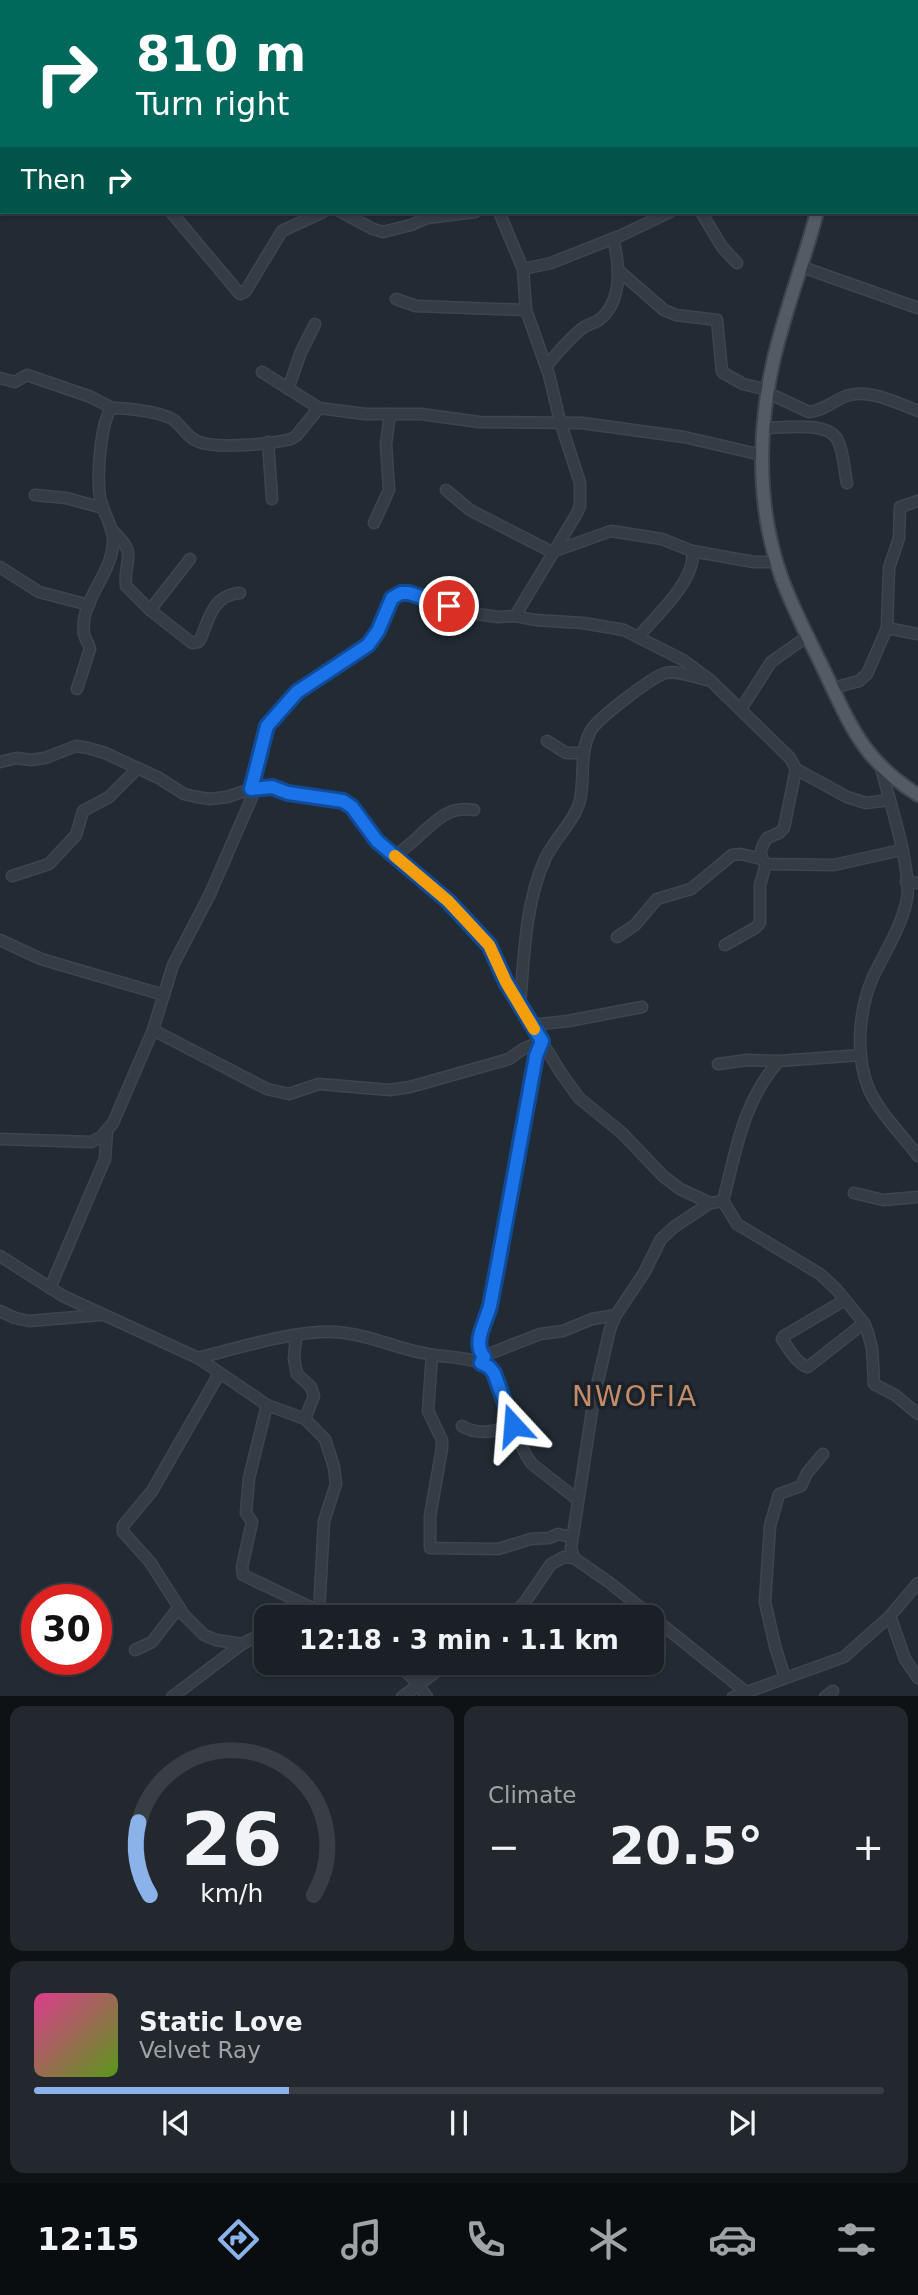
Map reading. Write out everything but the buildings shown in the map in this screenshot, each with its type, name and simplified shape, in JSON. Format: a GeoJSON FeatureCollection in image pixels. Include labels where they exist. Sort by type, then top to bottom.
{"type":"FeatureCollection","features":[{"type":"Feature","properties":{"kind":"main road"},"geometry":{"type":"LineString","coordinates":[[819,214],[781,330],[768,391],[762,455],[765,499],[777,562],[808,636],[860,741],[881,768],[918,795]]}},
{"type":"Feature","properties":{"kind":"street"},"geometry":{"type":"LineString","coordinates":[[173,214],[240,294],[245,292],[282,231],[319,214]]}},
{"type":"Feature","properties":{"kind":"street"},"geometry":{"type":"LineString","coordinates":[[345,214],[383,232],[427,218],[459,214]]}},
{"type":"Feature","properties":{"kind":"street"},"geometry":{"type":"LineString","coordinates":[[500,214],[523,269],[526,310],[546,366],[582,492],[580,506],[515,616]]}},
{"type":"Feature","properties":{"kind":"street"},"geometry":{"type":"LineString","coordinates":[[523,269],[551,263],[613,239],[666,214]]}},
{"type":"Feature","properties":{"kind":"street"},"geometry":{"type":"LineString","coordinates":[[702,214],[722,247],[737,263]]}},
{"type":"Feature","properties":{"kind":"street"},"geometry":{"type":"LineString","coordinates":[[546,366],[584,327],[599,320],[610,307],[617,289],[618,270],[613,239]]}},
{"type":"Feature","properties":{"kind":"street"},"geometry":{"type":"LineString","coordinates":[[802,267],[918,308]]}},
{"type":"Feature","properties":{"kind":"street"},"geometry":{"type":"LineString","coordinates":[[618,270],[664,310],[676,315],[717,320],[722,372],[743,384],[768,391],[809,412],[817,411],[849,395],[864,394],[918,411]]}},
{"type":"Feature","properties":{"kind":"street"},"geometry":{"type":"LineString","coordinates":[[396,299],[415,306],[526,310]]}},
{"type":"Feature","properties":{"kind":"street"},"geometry":{"type":"LineString","coordinates":[[288,389],[301,352],[315,324]]}},
{"type":"Feature","properties":{"kind":"street"},"geometry":{"type":"LineString","coordinates":[[262,372],[319,408],[365,414],[421,414],[479,422],[560,421],[684,437],[762,455]]}},
{"type":"Feature","properties":{"kind":"street"},"geometry":{"type":"LineString","coordinates":[[0,377],[15,382],[27,375],[90,397],[112,408],[165,415],[174,420],[185,434],[201,443],[215,446],[282,441],[296,436],[319,408]]}},
{"type":"Feature","properties":{"kind":"street"},"geometry":{"type":"LineString","coordinates":[[76,689],[90,649],[85,637],[89,606],[113,544],[112,530],[103,508],[99,483],[104,423],[112,408]]}},
{"type":"Feature","properties":{"kind":"street"},"geometry":{"type":"LineString","coordinates":[[374,523],[389,490],[386,444],[390,414]]}},
{"type":"Feature","properties":{"kind":"street"},"geometry":{"type":"LineString","coordinates":[[764,428],[822,428],[832,434],[837,439],[847,483]]}},
{"type":"Feature","properties":{"kind":"street"},"geometry":{"type":"LineString","coordinates":[[268,442],[272,499]]}},
{"type":"Feature","properties":{"kind":"street"},"geometry":{"type":"LineString","coordinates":[[446,490],[470,510],[552,552],[611,531],[662,539],[692,551],[754,562],[777,562]]}},
{"type":"Feature","properties":{"kind":"street"},"geometry":{"type":"LineString","coordinates":[[35,495],[66,498],[103,508]]}},
{"type":"Feature","properties":{"kind":"street"},"geometry":{"type":"LineString","coordinates":[[833,688],[859,681],[867,674],[887,628],[888,568],[899,538],[900,508],[918,501]]}},
{"type":"Feature","properties":{"kind":"street"},"geometry":{"type":"LineString","coordinates":[[112,530],[125,545],[130,557],[126,586],[188,641],[195,643],[201,638],[214,605],[231,594],[240,593]]}},
{"type":"Feature","properties":{"kind":"street"},"geometry":{"type":"LineString","coordinates":[[638,637],[689,576],[694,559],[692,551]]}},
{"type":"Feature","properties":{"kind":"street"},"geometry":{"type":"LineString","coordinates":[[150,610],[190,559]]}},
{"type":"Feature","properties":{"kind":"street"},"geometry":{"type":"LineString","coordinates":[[0,567],[39,592],[89,606]]}},
{"type":"Feature","properties":{"kind":"street"},"geometry":{"type":"LineString","coordinates":[[0,1139],[91,1143],[113,1123],[153,1030],[173,965],[211,894],[252,797],[251,789],[267,726],[297,692],[368,645],[378,631],[392,598],[401,593],[409,593],[469,613],[583,623],[624,630],[683,660],[710,680],[790,758],[796,769],[847,797],[866,803],[889,800]]}},
{"type":"Feature","properties":{"kind":"street"},"geometry":{"type":"LineString","coordinates":[[887,628],[918,634]]}},
{"type":"Feature","properties":{"kind":"street"},"geometry":{"type":"LineString","coordinates":[[741,709],[771,662],[808,636]]}},
{"type":"Feature","properties":{"kind":"street"},"geometry":{"type":"LineString","coordinates":[[520,1006],[528,924],[535,891],[544,861],[580,801],[584,753],[591,729],[620,703],[658,676],[674,672],[710,680]]}},
{"type":"Feature","properties":{"kind":"street"},"geometry":{"type":"LineString","coordinates":[[547,741],[566,753],[584,753]]}},
{"type":"Feature","properties":{"kind":"street"},"geometry":{"type":"LineString","coordinates":[[0,762],[45,758],[76,746],[105,753],[184,794],[197,797],[227,797],[251,789],[272,787],[288,793],[343,801],[352,807],[377,841],[448,901],[489,945],[531,1025],[579,1098],[622,1133],[663,1176],[680,1189],[710,1203]]}},
{"type":"Feature","properties":{"kind":"street"},"geometry":{"type":"LineString","coordinates":[[12,876],[49,864],[76,835],[83,811],[109,797],[138,768]]}},
{"type":"Feature","properties":{"kind":"street"},"geometry":{"type":"LineString","coordinates":[[881,768],[901,850],[907,896],[902,915],[872,981],[862,1017],[861,1055],[868,1088],[918,1156]]}},
{"type":"Feature","properties":{"kind":"street"},"geometry":{"type":"LineString","coordinates":[[725,945],[760,923],[760,885],[764,861],[760,853],[767,838],[784,828],[796,769]]}},
{"type":"Feature","properties":{"kind":"street"},"geometry":{"type":"LineString","coordinates":[[395,856],[436,818],[463,808],[474,810]]}},
{"type":"Feature","properties":{"kind":"street"},"geometry":{"type":"LineString","coordinates":[[617,937],[635,925],[657,899],[691,889],[732,855],[741,854],[764,861],[798,866],[834,865],[901,850]]}},
{"type":"Feature","properties":{"kind":"street"},"geometry":{"type":"LineString","coordinates":[[906,882],[918,883]]}},
{"type":"Feature","properties":{"kind":"street"},"geometry":{"type":"LineString","coordinates":[[0,940],[41,959],[164,995]]}},
{"type":"Feature","properties":{"kind":"street"},"geometry":{"type":"LineString","coordinates":[[531,1025],[642,1007]]}},
{"type":"Feature","properties":{"kind":"street"},"geometry":{"type":"LineString","coordinates":[[153,1030],[267,1089],[289,1094],[318,1084],[390,1090],[410,1087],[509,1059],[542,1041]]}},
{"type":"Feature","properties":{"kind":"street"},"geometry":{"type":"LineString","coordinates":[[542,1041],[536,1056],[501,1251],[480,1339],[480,1352],[498,1381],[513,1425],[532,1464],[578,1500]]}},
{"type":"Feature","properties":{"kind":"street"},"geometry":{"type":"LineString","coordinates":[[718,1064],[748,1060],[779,1061],[861,1055]]}},
{"type":"Feature","properties":{"kind":"street"},"geometry":{"type":"LineString","coordinates":[[779,1061],[751,1101],[723,1201],[737,1224],[820,1275],[845,1300],[864,1323],[872,1348],[872,1382],[910,1405],[918,1414]]}},
{"type":"Feature","properties":{"kind":"street"},"geometry":{"type":"LineString","coordinates":[[50,1288],[104,1159],[107,1131]]}},
{"type":"Feature","properties":{"kind":"street"},"geometry":{"type":"LineString","coordinates":[[854,1193],[883,1200],[918,1197]]}},
{"type":"Feature","properties":{"kind":"street"},"geometry":{"type":"LineString","coordinates":[[574,1558],[571,1537],[596,1388],[610,1329],[661,1239],[710,1203],[723,1201]]}},
{"type":"Feature","properties":{"kind":"street"},"geometry":{"type":"LineString","coordinates":[[0,1256],[50,1288],[198,1358],[267,1405],[305,1419],[324,1439],[334,1467],[336,1484],[324,1521],[319,1605]]}},
{"type":"Feature","properties":{"kind":"street"},"geometry":{"type":"LineString","coordinates":[[845,1300],[784,1336],[782,1339],[792,1353],[802,1365],[808,1367],[864,1323]]}},
{"type":"Feature","properties":{"kind":"street"},"geometry":{"type":"LineString","coordinates":[[0,1311],[29,1321],[105,1315]]}},
{"type":"Feature","properties":{"kind":"street"},"geometry":{"type":"LineString","coordinates":[[198,1358],[296,1336],[332,1332],[353,1334],[432,1355],[485,1362],[503,1350],[540,1334],[563,1331],[592,1319],[616,1315]]}},
{"type":"Feature","properties":{"kind":"street"},"geometry":{"type":"LineString","coordinates":[[296,1336],[294,1359],[297,1374],[311,1387],[314,1396],[305,1419]]}},
{"type":"Feature","properties":{"kind":"street"},"geometry":{"type":"LineString","coordinates":[[432,1355],[428,1411],[442,1440],[442,1448],[430,1516],[430,1548],[498,1549],[558,1534],[571,1537]]}},
{"type":"Feature","properties":{"kind":"street"},"geometry":{"type":"LineString","coordinates":[[219,1374],[152,1491],[123,1526],[123,1532],[157,1572],[179,1607],[204,1635],[242,1644]]}},
{"type":"Feature","properties":{"kind":"street"},"geometry":{"type":"LineString","coordinates":[[267,1405],[249,1478],[246,1513],[252,1522],[243,1575],[305,1605]]}},
{"type":"Feature","properties":{"kind":"street"},"geometry":{"type":"LineString","coordinates":[[462,1426],[478,1433],[513,1425]]}},
{"type":"Feature","properties":{"kind":"street"},"geometry":{"type":"LineString","coordinates":[[785,1678],[765,1602],[770,1526],[779,1494],[801,1486],[823,1454]]}},
{"type":"Feature","properties":{"kind":"street"},"geometry":{"type":"LineString","coordinates":[[522,1605],[551,1564],[564,1557],[574,1558],[610,1583],[746,1692]]}},
{"type":"Feature","properties":{"kind":"street"},"geometry":{"type":"LineString","coordinates":[[733,1696],[844,1657],[890,1616],[918,1583]]}},
{"type":"Feature","properties":{"kind":"street"},"geometry":{"type":"LineString","coordinates":[[135,1650],[152,1642],[179,1607]]}},
{"type":"Feature","properties":{"kind":"street"},"geometry":{"type":"LineString","coordinates":[[890,1616],[905,1659],[918,1678]]}},
{"type":"Feature","properties":{"kind":"street"},"geometry":{"type":"LineString","coordinates":[[172,1696],[254,1638]]}},
{"type":"Feature","properties":{"kind":"street"},"geometry":{"type":"LineString","coordinates":[[408,1675],[427,1696]]}},
{"type":"Feature","properties":{"kind":"street"},"geometry":{"type":"LineString","coordinates":[[402,1696],[431,1675]]}},
{"type":"Feature","properties":{"kind":"slow traffic"},"geometry":{"type":"LineString","coordinates":[[395,856],[448,901],[489,945],[506,982],[534,1029]]}},
{"type":"Feature","properties":{"kind":"district","name":"NWOFIA"},"geometry":{"type":"Point","coordinates":[635,1396]}},
{"type":"Feature","properties":{"kind":"route"},"geometry":{"type":"LineString","coordinates":[[449,606],[409,593],[401,593],[392,598],[378,631],[368,645],[297,692],[267,726],[251,789],[272,787],[288,793],[343,801],[352,807],[377,841],[448,901],[489,945],[506,982],[542,1041],[536,1056],[489,1310],[480,1339],[480,1352],[484,1357],[481,1363],[494,1373],[513,1425]]}}]}
